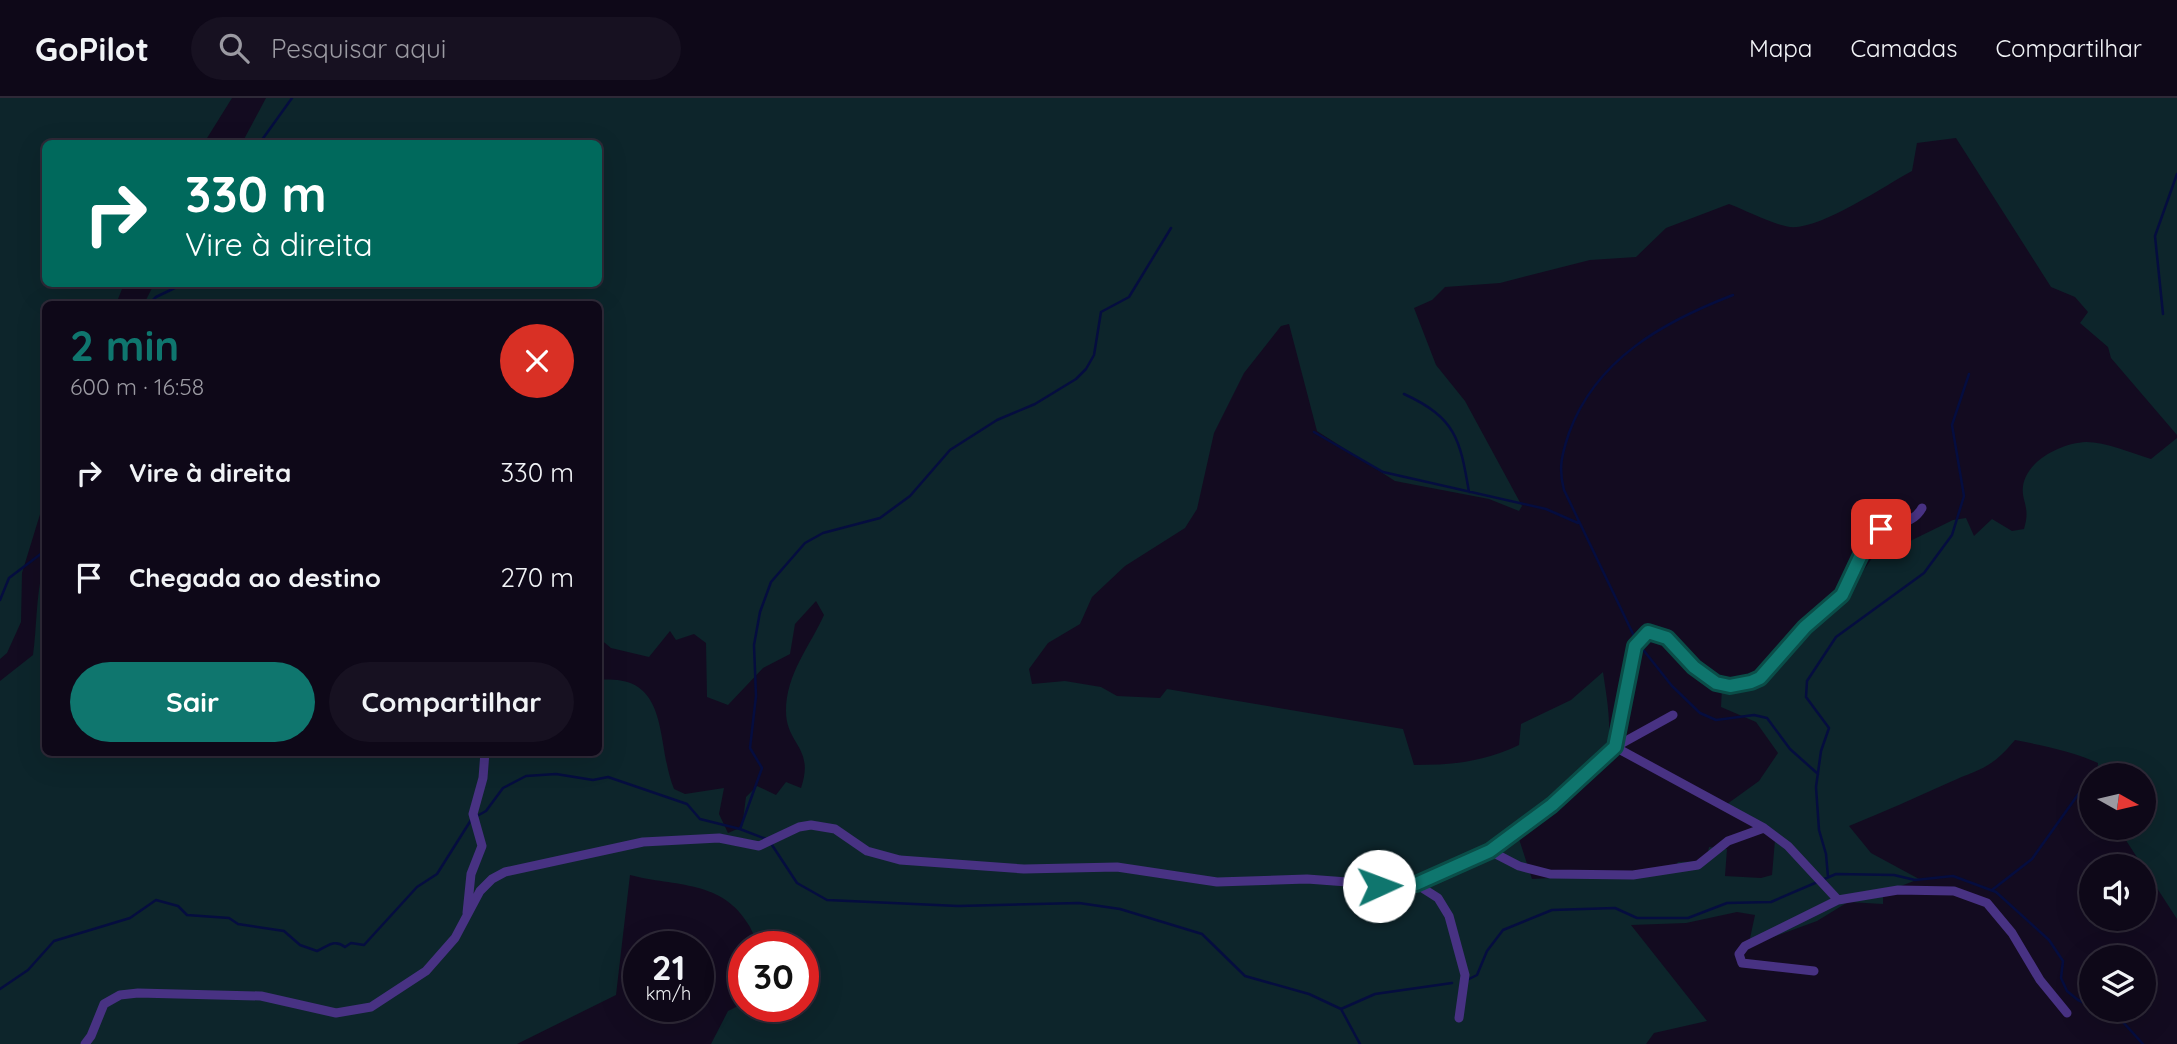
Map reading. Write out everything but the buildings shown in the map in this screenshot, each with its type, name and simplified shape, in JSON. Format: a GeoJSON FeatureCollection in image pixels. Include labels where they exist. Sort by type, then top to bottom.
{"type":"FeatureCollection","features":[{"type":"Feature","properties":{"kind":"street"},"geometry":{"type":"LineString","coordinates":[[1615,747],[1635,646],[1648,632],[1657,632],[1667,638],[1694,667],[1716,683],[1741,685],[1760,678],[1805,627],[1842,595],[1861,553],[1874,533],[1912,521],[1922,508]]}},
{"type":"Feature","properties":{"kind":"street"},"geometry":{"type":"LineString","coordinates":[[85,1044],[104,1004],[127,994],[192,997],[250,995],[336,1013],[371,1007],[426,971],[455,938],[480,891],[492,879],[505,872],[643,842],[719,838],[759,846],[799,827],[811,825],[835,829],[867,851],[900,860],[1035,869],[1117,867],[1217,882],[1307,878],[1379,886],[1416,884],[1490,851],[1552,805],[1615,747],[1674,715]]}},
{"type":"Feature","properties":{"kind":"street"},"geometry":{"type":"LineString","coordinates":[[1615,747],[1765,828],[1788,846],[1838,900]]}},
{"type":"Feature","properties":{"kind":"street"},"geometry":{"type":"LineString","coordinates":[[466,918],[471,874],[482,846],[473,814],[483,778],[485,756]]}},
{"type":"Feature","properties":{"kind":"street"},"geometry":{"type":"LineString","coordinates":[[1490,851],[1520,866],[1550,874],[1633,875],[1698,866],[1728,841],[1765,828]]}},
{"type":"Feature","properties":{"kind":"street"},"geometry":{"type":"LineString","coordinates":[[1416,884],[1438,898],[1449,916],[1465,975],[1459,1018]]}},
{"type":"Feature","properties":{"kind":"street"},"geometry":{"type":"LineString","coordinates":[[1814,971],[1747,964],[1739,959],[1739,954],[1745,946],[1838,900],[1930,889],[1954,891],[1987,904],[2012,933],[2040,980],[2067,1013]]}},
{"type":"Feature","properties":{"kind":"green space"},"geometry":{"type":"Polygon","coordinates":[[[0,98],[232,98],[206,140],[42,140],[42,287],[123,287],[117,301],[42,301],[42,508],[22,573],[21,622],[7,653],[0,659],[0,98]]]}},
{"type":"Feature","properties":{"kind":"green space"},"geometry":{"type":"Polygon","coordinates":[[[266,98],[2177,98],[2177,435],[2111,358],[2108,347],[2080,323],[2088,312],[2075,297],[2051,287],[1956,138],[1917,143],[1912,171],[1852,206],[1818,222],[1803,226],[1783,226],[1729,204],[1666,228],[1636,257],[1590,260],[1500,283],[1445,287],[1432,300],[1414,308],[1436,365],[1465,401],[1522,506],[1519,511],[1489,499],[1395,481],[1317,431],[1289,324],[1281,326],[1244,373],[1214,433],[1197,509],[1185,528],[1125,566],[1092,597],[1080,624],[1048,643],[1029,669],[1032,684],[1065,681],[1101,687],[1117,696],[1160,698],[1167,689],[1403,729],[1414,765],[1468,761],[1519,745],[1521,724],[1571,700],[1603,672],[1609,725],[1605,754],[1580,789],[1519,839],[1532,879],[1672,871],[1678,862],[1706,861],[1709,847],[1727,849],[1725,876],[1761,878],[1772,875],[1775,840],[1723,807],[1759,781],[1778,753],[1756,722],[1721,707],[1722,687],[1761,682],[1794,642],[1844,598],[1882,544],[1906,543],[1953,520],[1966,518],[1974,536],[1992,519],[2012,531],[2024,529],[2027,515],[2023,486],[2031,468],[2047,455],[2077,443],[2094,442],[2151,459],[2177,438],[2177,919],[2156,887],[2156,854],[2135,854],[2126,840],[2156,840],[2156,763],[2098,763],[2058,749],[2015,740],[1984,768],[1849,826],[1871,853],[1919,879],[1883,893],[1883,904],[1848,902],[1817,921],[1754,944],[1749,943],[1755,915],[1737,912],[1686,923],[1631,925],[1707,1021],[1654,1033],[1646,1044],[711,1044],[728,1011],[728,1022],[819,1022],[819,931],[752,931],[739,911],[712,893],[630,875],[616,995],[517,1044],[0,1044],[0,681],[33,655],[42,574],[42,756],[602,756],[602,680],[622,681],[639,688],[650,699],[657,715],[674,789],[685,794],[724,788],[719,814],[728,833],[742,827],[746,797],[757,786],[776,795],[786,782],[801,788],[805,763],[787,722],[787,698],[794,673],[824,615],[816,601],[795,624],[790,654],[763,668],[728,705],[707,697],[706,643],[694,634],[676,640],[670,631],[649,657],[611,648],[602,640],[602,301],[146,301],[152,287],[602,287],[602,140],[244,140],[266,98]]]}},
{"type":"Feature","properties":{"kind":"waterway"},"geometry":{"type":"LineString","coordinates":[[262,140],[292,98]]}},
{"type":"Feature","properties":{"kind":"waterway"},"geometry":{"type":"LineString","coordinates":[[2163,314],[2155,236],[2177,174]]}},
{"type":"Feature","properties":{"kind":"waterway"},"geometry":{"type":"LineString","coordinates":[[740,829],[762,768],[750,748],[756,696],[754,645],[760,612],[771,582],[805,543],[823,533],[880,518],[910,496],[950,450],[997,420],[1035,404],[1076,379],[1094,355],[1101,312],[1129,297],[1171,228]]}},
{"type":"Feature","properties":{"kind":"waterway"},"geometry":{"type":"LineString","coordinates":[[152,301],[177,287]]}},
{"type":"Feature","properties":{"kind":"waterway"},"geometry":{"type":"LineString","coordinates":[[1634,636],[1564,490],[1561,468],[1564,448],[1581,407],[1596,384],[1614,364],[1657,331],[1733,295]]}},
{"type":"Feature","properties":{"kind":"waterway"},"geometry":{"type":"LineString","coordinates":[[1828,877],[1826,854],[1819,830],[1816,787],[1821,751],[1829,728],[1806,697],[1807,681],[1836,637],[1924,573],[1952,535],[1964,496],[1952,425],[1969,374]]}},
{"type":"Feature","properties":{"kind":"waterway"},"geometry":{"type":"LineString","coordinates":[[1404,394],[1435,412],[1453,432],[1469,492]]}},
{"type":"Feature","properties":{"kind":"waterway"},"geometry":{"type":"LineString","coordinates":[[1314,432],[1383,472],[1546,509],[1578,523]]}},
{"type":"Feature","properties":{"kind":"waterway"},"geometry":{"type":"LineString","coordinates":[[0,600],[9,578],[42,553]]}},
{"type":"Feature","properties":{"kind":"waterway"},"geometry":{"type":"LineString","coordinates":[[1641,647],[1672,686],[1700,713],[1716,720],[1754,715],[1767,718],[1790,749],[1818,774]]}},
{"type":"Feature","properties":{"kind":"waterway"},"geometry":{"type":"LineString","coordinates":[[477,816],[486,811],[503,788],[526,776],[556,774],[593,780],[608,777],[687,804],[700,819],[766,839]]}},
{"type":"Feature","properties":{"kind":"waterway"},"geometry":{"type":"LineString","coordinates":[[1992,890],[2032,859],[2079,793]]}},
{"type":"Feature","properties":{"kind":"waterway"},"geometry":{"type":"LineString","coordinates":[[0,989],[28,970],[54,941],[130,918],[156,900],[178,906],[187,915],[229,918],[238,924],[284,931],[300,945],[317,951],[334,943],[345,947],[351,943],[364,945],[417,887],[437,874],[471,820]]}},
{"type":"Feature","properties":{"kind":"waterway"},"geometry":{"type":"LineString","coordinates":[[772,845],[797,883],[827,900],[958,906],[1079,903],[1120,909],[1202,934],[1245,976],[1309,994],[1341,1009],[1375,994],[1452,983]]}},
{"type":"Feature","properties":{"kind":"waterway"},"geometry":{"type":"LineString","coordinates":[[1467,980],[1477,975],[1487,951],[1503,930],[1552,910],[1615,908],[1637,918],[1688,918],[1727,903],[1771,902],[1836,874],[1894,875],[1915,880],[1953,876],[1996,892],[2049,940],[2063,961],[2061,978],[2067,991],[2079,1000]]}},
{"type":"Feature","properties":{"kind":"waterway"},"geometry":{"type":"LineString","coordinates":[[1341,1009],[1360,1044]]}},
{"type":"Feature","properties":{"kind":"waterway"},"geometry":{"type":"LineString","coordinates":[[2123,1022],[2143,1044]]}},
{"type":"Feature","properties":{"kind":"route"},"geometry":{"type":"LineString","coordinates":[[1379,886],[1416,884],[1490,851],[1552,805],[1601,757],[1615,747],[1635,646],[1648,632],[1657,632],[1667,638],[1694,667],[1716,683],[1741,685],[1760,678],[1786,646],[1842,595],[1868,540],[1881,529]]}}]}
